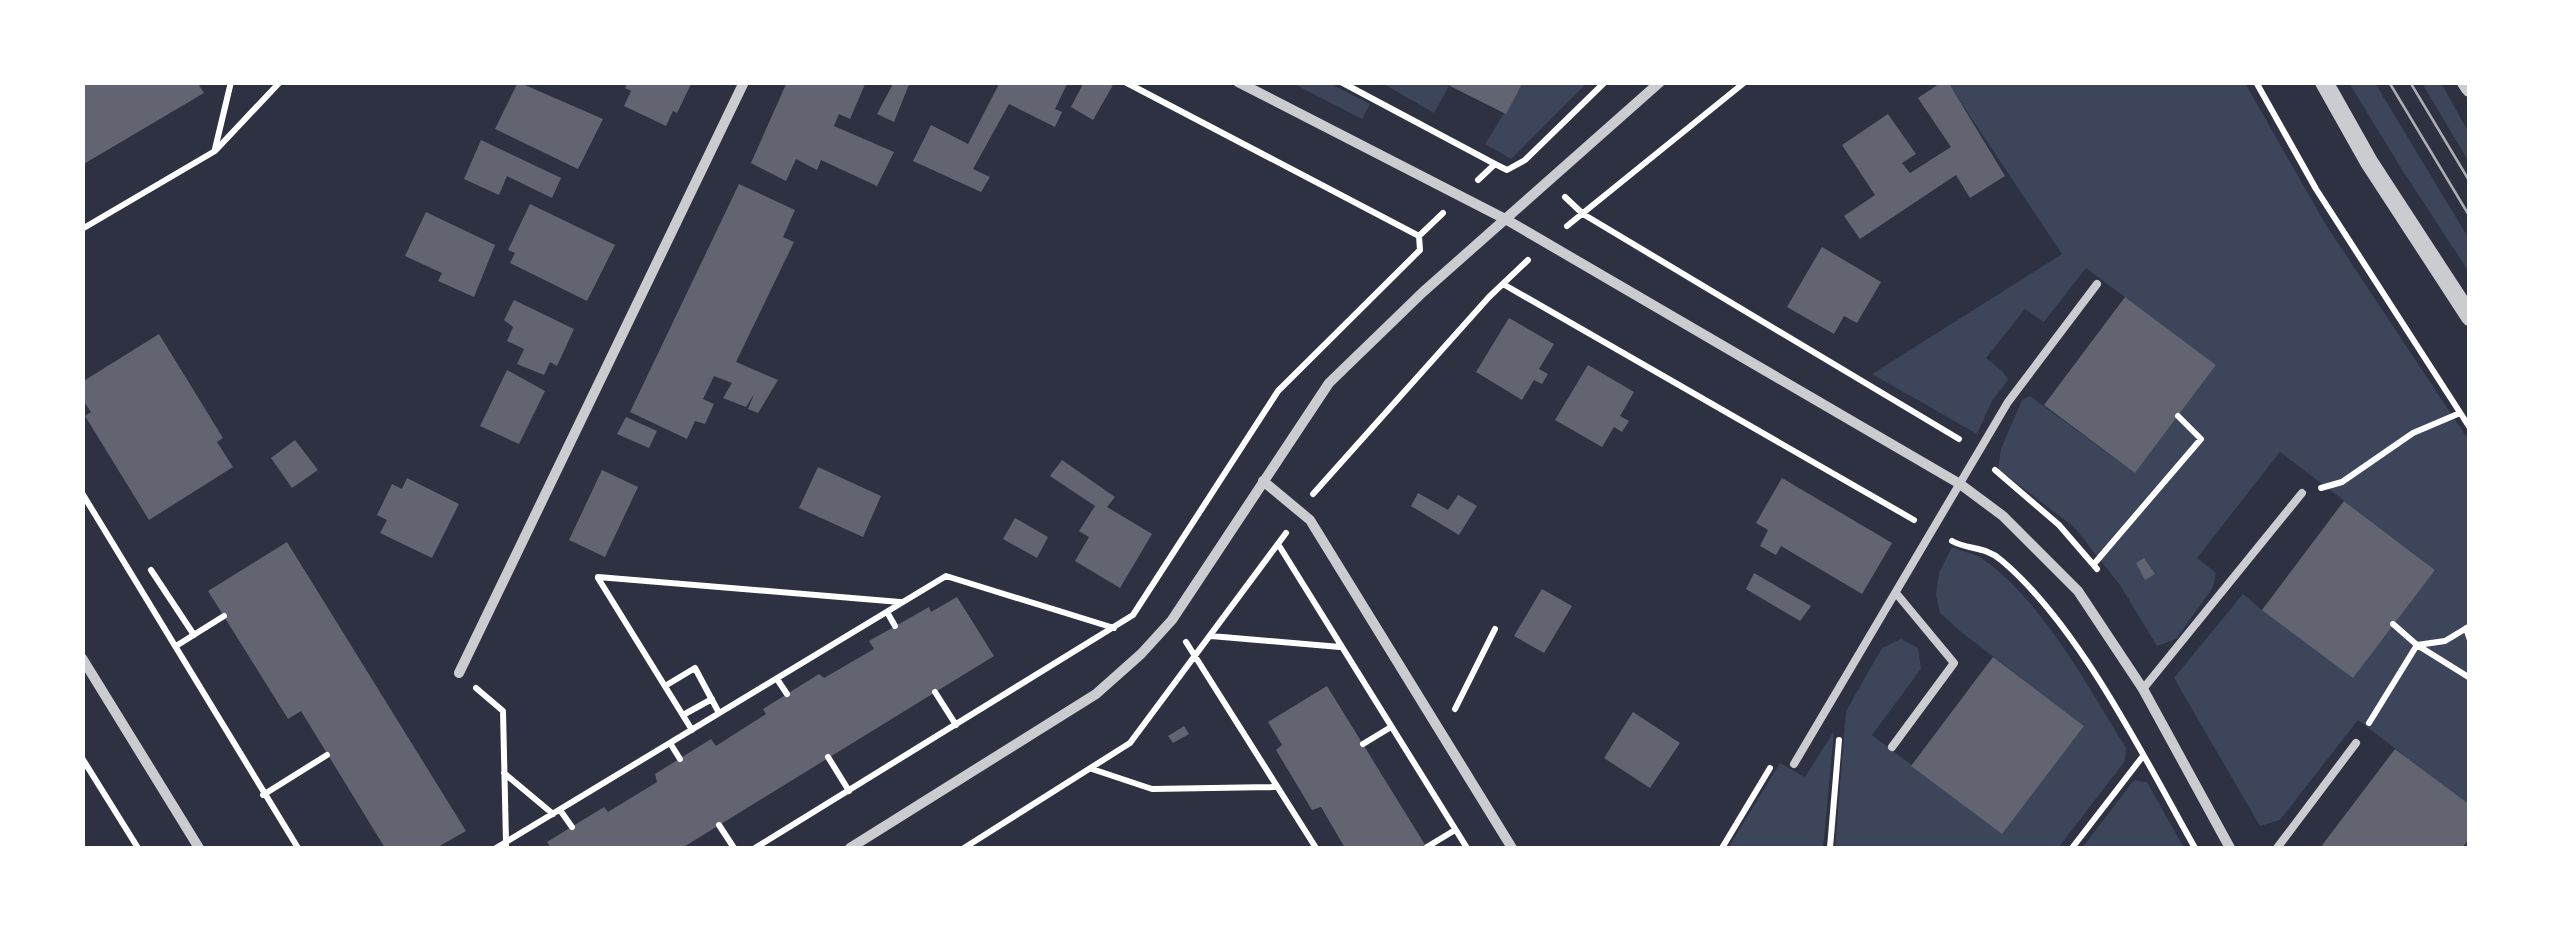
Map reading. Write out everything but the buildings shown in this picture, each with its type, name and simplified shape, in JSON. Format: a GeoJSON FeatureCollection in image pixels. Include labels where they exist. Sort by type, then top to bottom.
{"type":"FeatureCollection","features":[{"type":"Feature","properties":{"kind":"street"},"geometry":{"type":"LineString","coordinates":[[459,673],[744,82]]}},
{"type":"Feature","properties":{"kind":"street"},"geometry":{"type":"LineString","coordinates":[[1238,82],[1546,242],[1960,484],[2003,516],[2078,591],[2142,690],[2230,848]]}},
{"type":"Feature","properties":{"kind":"street"},"geometry":{"type":"LineString","coordinates":[[850,848],[1096,694],[1141,654],[1172,620],[1330,383],[1423,292],[1660,82]]}},
{"type":"Feature","properties":{"kind":"street"},"geometry":{"type":"LineString","coordinates":[[2324,82],[2369,162],[2470,317]]}},
{"type":"Feature","properties":{"kind":"street"},"geometry":{"type":"LineString","coordinates":[[1262,481],[1310,520],[1512,848]]}},
{"type":"Feature","properties":{"kind":"street"},"geometry":{"type":"LineString","coordinates":[[82,658],[199,848]]}},
{"type":"Feature","properties":{"kind":"lane"},"geometry":{"type":"LineString","coordinates":[[1794,764],[2008,402],[2097,284]]}},
{"type":"Feature","properties":{"kind":"lane"},"geometry":{"type":"LineString","coordinates":[[2142,690],[2302,492]]}},
{"type":"Feature","properties":{"kind":"lane"},"geometry":{"type":"LineString","coordinates":[[1892,748],[1954,663],[1896,592]]}},
{"type":"Feature","properties":{"kind":"lane"},"geometry":{"type":"LineString","coordinates":[[2277,848],[2356,743]]}},
{"type":"Feature","properties":{"kind":"path"},"geometry":{"type":"LineString","coordinates":[[215,151],[231,82]]}},
{"type":"Feature","properties":{"kind":"path"},"geometry":{"type":"LineString","coordinates":[[82,229],[215,151],[280,82]]}},
{"type":"Feature","properties":{"kind":"path"},"geometry":{"type":"LineString","coordinates":[[755,848],[1133,615],[1278,391],[1420,250],[1419,236],[1124,82]]}},
{"type":"Feature","properties":{"kind":"path"},"geometry":{"type":"LineString","coordinates":[[1340,82],[1506,170],[1525,160],[1604,82]]}},
{"type":"Feature","properties":{"kind":"path"},"geometry":{"type":"LineString","coordinates":[[964,848],[1130,743],[1322,482],[1503,284],[1546,242],[1745,82]]}},
{"type":"Feature","properties":{"kind":"path"},"geometry":{"type":"LineString","coordinates":[[2256,82],[2316,189],[2470,428]]}},
{"type":"Feature","properties":{"kind":"path"},"geometry":{"type":"LineString","coordinates":[[1461,196],[1495,164]]}},
{"type":"Feature","properties":{"kind":"path"},"geometry":{"type":"LineString","coordinates":[[1503,284],[1964,548],[1982,548],[1999,558],[2037,596],[2084,659],[2194,848]]}},
{"type":"Feature","properties":{"kind":"path"},"geometry":{"type":"LineString","coordinates":[[2302,492],[2342,482],[2414,433],[2460,413]]}},
{"type":"Feature","properties":{"kind":"path"},"geometry":{"type":"LineString","coordinates":[[2094,564],[2200,439],[2178,416]]}},
{"type":"Feature","properties":{"kind":"path"},"geometry":{"type":"LineString","coordinates":[[82,492],[298,848]]}},
{"type":"Feature","properties":{"kind":"path"},"geometry":{"type":"LineString","coordinates":[[1278,544],[1466,848]]}},
{"type":"Feature","properties":{"kind":"path"},"geometry":{"type":"LineString","coordinates":[[151,570],[194,635]]}},
{"type":"Feature","properties":{"kind":"path"},"geometry":{"type":"LineString","coordinates":[[692,730],[598,576],[903,602]]}},
{"type":"Feature","properties":{"kind":"path"},"geometry":{"type":"LineString","coordinates":[[496,848],[946,576],[1114,628]]}},
{"type":"Feature","properties":{"kind":"path"},"geometry":{"type":"LineString","coordinates":[[1143,598],[1172,620],[1316,848]]}},
{"type":"Feature","properties":{"kind":"path"},"geometry":{"type":"LineString","coordinates":[[886,612],[896,626]]}},
{"type":"Feature","properties":{"kind":"path"},"geometry":{"type":"LineString","coordinates":[[176,646],[224,616]]}},
{"type":"Feature","properties":{"kind":"path"},"geometry":{"type":"LineString","coordinates":[[2393,624],[2470,678]]}},
{"type":"Feature","properties":{"kind":"path"},"geometry":{"type":"LineString","coordinates":[[2418,644],[2446,641],[2468,627],[2470,640]]}},
{"type":"Feature","properties":{"kind":"path"},"geometry":{"type":"LineString","coordinates":[[1455,709],[1495,629]]}},
{"type":"Feature","properties":{"kind":"path"},"geometry":{"type":"LineString","coordinates":[[1211,636],[1342,647]]}},
{"type":"Feature","properties":{"kind":"path"},"geometry":{"type":"LineString","coordinates":[[2356,743],[2418,644]]}},
{"type":"Feature","properties":{"kind":"path"},"geometry":{"type":"LineString","coordinates":[[665,686],[695,668],[719,714]]}},
{"type":"Feature","properties":{"kind":"path"},"geometry":{"type":"LineString","coordinates":[[459,673],[503,711],[506,845]]}},
{"type":"Feature","properties":{"kind":"path"},"geometry":{"type":"LineString","coordinates":[[777,679],[787,694]]}},
{"type":"Feature","properties":{"kind":"path"},"geometry":{"type":"LineString","coordinates":[[1830,848],[1840,687]]}},
{"type":"Feature","properties":{"kind":"path"},"geometry":{"type":"LineString","coordinates":[[935,692],[956,726]]}},
{"type":"Feature","properties":{"kind":"path"},"geometry":{"type":"LineString","coordinates":[[683,716],[712,699]]}},
{"type":"Feature","properties":{"kind":"path"},"geometry":{"type":"LineString","coordinates":[[1363,744],[1391,727]]}},
{"type":"Feature","properties":{"kind":"path"},"geometry":{"type":"LineString","coordinates":[[670,743],[680,759]]}},
{"type":"Feature","properties":{"kind":"path"},"geometry":{"type":"LineString","coordinates":[[264,795],[327,756]]}},
{"type":"Feature","properties":{"kind":"path"},"geometry":{"type":"LineString","coordinates":[[1722,848],[1778,756],[1794,764]]}},
{"type":"Feature","properties":{"kind":"path"},"geometry":{"type":"LineString","coordinates":[[2072,848],[2143,756]]}},
{"type":"Feature","properties":{"kind":"path"},"geometry":{"type":"LineString","coordinates":[[828,757],[849,791]]}},
{"type":"Feature","properties":{"kind":"path"},"geometry":{"type":"LineString","coordinates":[[82,758],[138,848]]}},
{"type":"Feature","properties":{"kind":"path"},"geometry":{"type":"LineString","coordinates":[[1092,768],[1152,789],[1276,787]]}},
{"type":"Feature","properties":{"kind":"path"},"geometry":{"type":"LineString","coordinates":[[504,773],[572,826]]}},
{"type":"Feature","properties":{"kind":"path"},"geometry":{"type":"LineString","coordinates":[[719,825],[734,848]]}},
{"type":"Feature","properties":{"kind":"path"},"geometry":{"type":"LineString","coordinates":[[1426,847],[1455,830]]}},
{"type":"Feature","properties":{"kind":"shaded area"},"geometry":{"type":"Polygon","coordinates":[[[1292,83],[1329,83],[1370,104],[1362,119],[1292,83]]]}},
{"type":"Feature","properties":{"kind":"shaded area"},"geometry":{"type":"Polygon","coordinates":[[[1382,83],[1442,83],[1449,86],[1434,113],[1382,83]]]}},
{"type":"Feature","properties":{"kind":"shaded area"},"geometry":{"type":"Polygon","coordinates":[[[1523,83],[1587,83],[1511,159],[1485,144],[1523,83]]]}},
{"type":"Feature","properties":{"kind":"shaded area"},"geometry":{"type":"Polygon","coordinates":[[[1948,83],[2245,83],[2326,225],[2469,441],[2469,805],[2358,720],[2280,820],[2260,826],[2174,678],[2243,594],[2262,610],[2434,569],[2280,452],[2197,558],[2216,573],[2213,587],[2176,639],[2157,646],[2120,585],[2074,527],[1998,469],[2001,449],[2022,400],[2030,396],[2135,473],[2216,365],[2086,268],[2044,322],[2025,309],[1986,358],[2008,380],[1992,401],[1977,434],[1872,374],[2062,254],[1948,83]]]}},
{"type":"Feature","properties":{"kind":"shaded area"},"geometry":{"type":"Polygon","coordinates":[[[2349,83],[2375,83],[2469,239],[2469,272],[2401,168],[2349,83]]]}},
{"type":"Feature","properties":{"kind":"shaded area"},"geometry":{"type":"Polygon","coordinates":[[[2422,83],[2441,83],[2469,133],[2469,162],[2422,83]]]}},
{"type":"Feature","properties":{"kind":"shaded area"},"geometry":{"type":"Polygon","coordinates":[[[1952,547],[1981,558],[2003,575],[2043,619],[2126,748],[2125,761],[2058,848],[1835,848],[1846,711],[1882,648],[1901,639],[1918,648],[1921,669],[1872,735],[2002,833],[2084,726],[1940,613],[1936,595],[1939,573],[1952,547]]]}},
{"type":"Feature","properties":{"kind":"shaded area"},"geometry":{"type":"Polygon","coordinates":[[[1834,731],[1823,848],[1728,848],[1780,763],[1805,777],[1834,731]]]}},
{"type":"Feature","properties":{"kind":"shaded area"},"geometry":{"type":"Polygon","coordinates":[[[2134,780],[2147,782],[2184,848],[2082,848],[2134,780]]]}},
{"type":"Feature","properties":{"kind":"tram line"},"geometry":{"type":"LineString","coordinates":[[2389,82],[2470,217]]}},
{"type":"Feature","properties":{"kind":"tram line"},"geometry":{"type":"LineString","coordinates":[[2410,82],[2470,182]]}}]}
